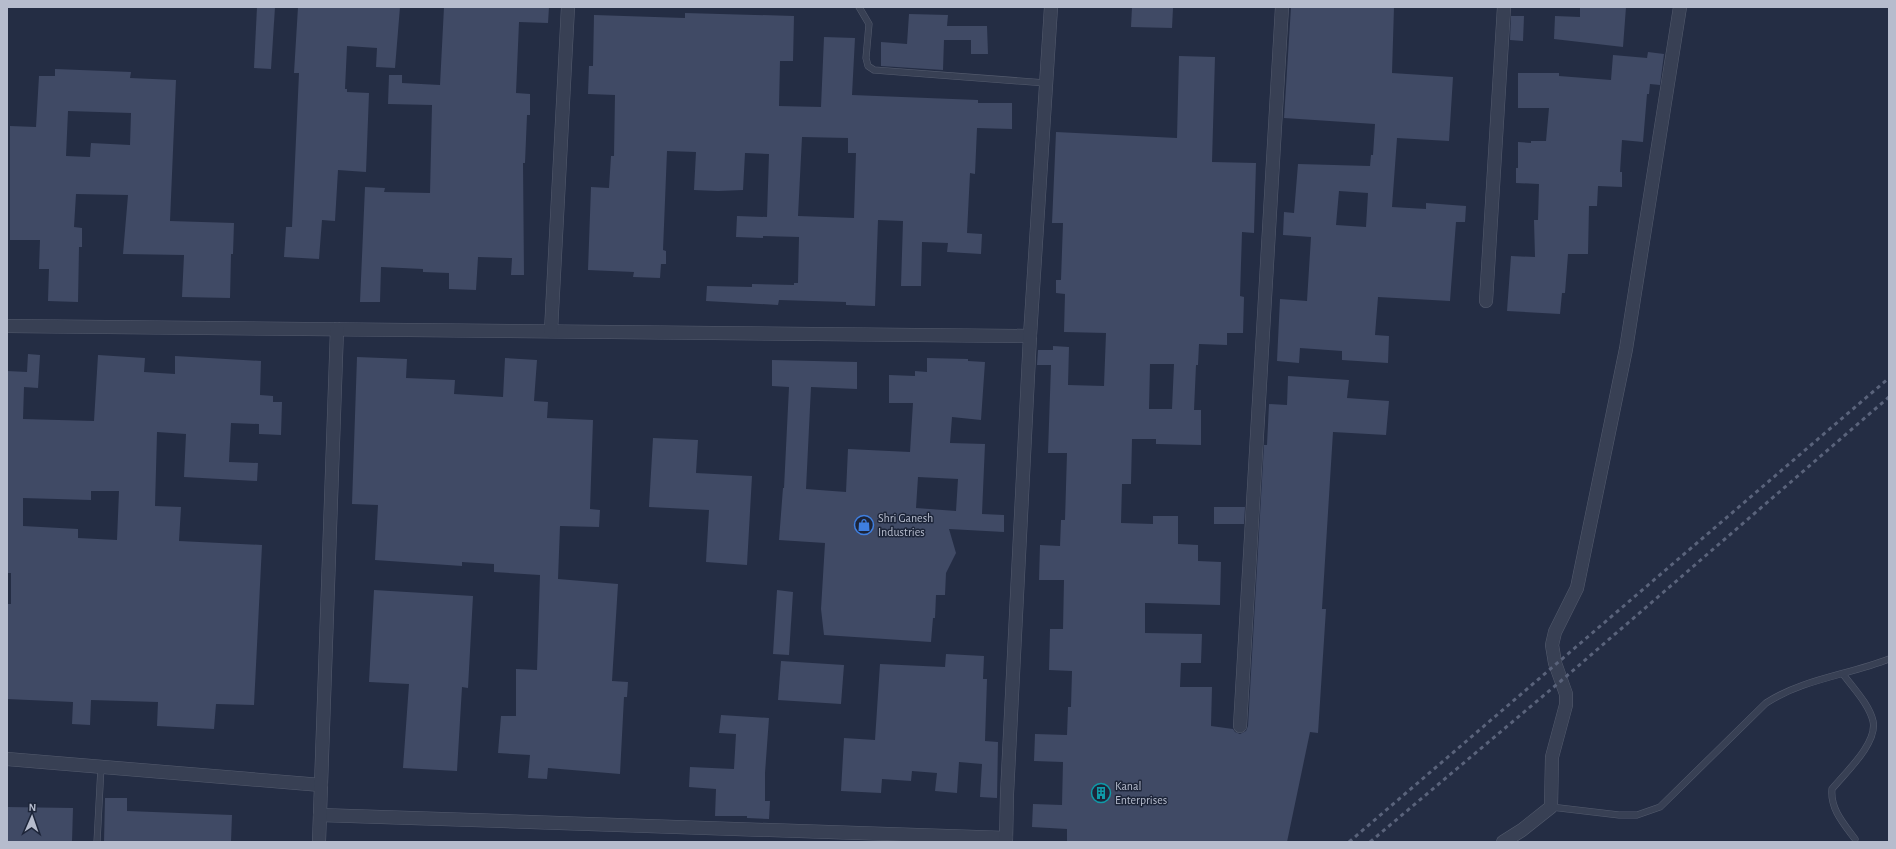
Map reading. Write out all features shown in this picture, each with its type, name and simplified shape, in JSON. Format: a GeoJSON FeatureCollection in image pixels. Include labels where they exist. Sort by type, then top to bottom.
{"type":"FeatureCollection","features":[{"type":"Feature","properties":{"kind":"street"},"geometry":{"type":"LineString","coordinates":[[551,331],[568,7]]}},
{"type":"Feature","properties":{"kind":"street"},"geometry":{"type":"LineString","coordinates":[[320,815],[843,837],[1006,840],[1030,336],[1051,7]]}},
{"type":"Feature","properties":{"kind":"street"},"geometry":{"type":"LineString","coordinates":[[1240,726],[1282,7]]}},
{"type":"Feature","properties":{"kind":"street"},"geometry":{"type":"LineString","coordinates":[[1486,301],[1504,7]]}},
{"type":"Feature","properties":{"kind":"street"},"geometry":{"type":"LineString","coordinates":[[1503,842],[1522,830],[1551,807],[1552,757],[1566,705],[1566,694],[1555,663],[1552,645],[1555,632],[1577,588],[1626,349],[1680,7]]}},
{"type":"Feature","properties":{"kind":"street"},"geometry":{"type":"LineString","coordinates":[[7,326],[1030,336]]}},
{"type":"Feature","properties":{"kind":"street"},"geometry":{"type":"LineString","coordinates":[[319,842],[337,329]]}},
{"type":"Feature","properties":{"kind":"street"},"geometry":{"type":"LineString","coordinates":[[7,759],[321,785]]}},
{"type":"Feature","properties":{"kind":"lane"},"geometry":{"type":"LineString","coordinates":[[859,7],[869,24],[866,58],[868,66],[874,70],[1046,83]]}},
{"type":"Feature","properties":{"kind":"lane"},"geometry":{"type":"LineString","coordinates":[[1551,807],[1631,815],[1648,812],[1660,807],[1766,704],[1781,694],[1798,686],[1843,674],[1889,659]]}},
{"type":"Feature","properties":{"kind":"lane"},"geometry":{"type":"LineString","coordinates":[[1843,674],[1866,706],[1873,722],[1872,736],[1867,747],[1832,789],[1831,797],[1838,817],[1856,839]]}},
{"type":"Feature","properties":{"kind":"lane"},"geometry":{"type":"LineString","coordinates":[[97,842],[101,767]]}},
{"type":"Feature","properties":{"kind":"building"},"geometry":{"type":"Polygon","coordinates":[[[257,7],[275,7],[271,69],[254,68],[257,7]]]}},
{"type":"Feature","properties":{"kind":"building"},"geometry":{"type":"Polygon","coordinates":[[[298,7],[400,7],[395,68],[376,67],[377,48],[347,46],[345,89],[347,89],[347,92],[369,93],[366,172],[338,170],[335,221],[322,220],[319,259],[284,257],[286,227],[292,227],[299,73],[294,73],[298,7]]]}},
{"type":"Feature","properties":{"kind":"building"},"geometry":{"type":"Polygon","coordinates":[[[444,7],[549,7],[548,23],[519,22],[516,93],[530,94],[530,115],[527,115],[525,163],[523,163],[524,275],[511,275],[512,258],[478,257],[476,290],[449,289],[449,273],[423,272],[423,269],[381,267],[380,302],[360,302],[365,187],[385,188],[384,192],[430,193],[432,105],[388,104],[389,75],[402,75],[402,83],[440,85],[444,7]]]}},
{"type":"Feature","properties":{"kind":"building"},"geometry":{"type":"Polygon","coordinates":[[[1132,7],[1173,8],[1172,28],[1131,27],[1132,7]]]}},
{"type":"Feature","properties":{"kind":"building"},"geometry":{"type":"Polygon","coordinates":[[[1291,7],[1394,7],[1392,73],[1453,77],[1449,141],[1397,138],[1392,207],[1426,209],[1426,203],[1466,206],[1465,222],[1456,222],[1450,301],[1378,297],[1375,335],[1389,336],[1388,363],[1342,360],[1342,351],[1300,348],[1299,363],[1277,361],[1280,299],[1307,301],[1311,237],[1283,235],[1284,212],[1294,213],[1298,164],[1370,166],[1371,155],[1373,155],[1375,124],[1284,118],[1291,7]],[[1339,191],[1336,225],[1366,227],[1368,193],[1339,191]]]}},
{"type":"Feature","properties":{"kind":"building"},"geometry":{"type":"Polygon","coordinates":[[[1580,7],[1626,7],[1623,47],[1554,39],[1555,16],[1580,17],[1580,7]]]}},
{"type":"Feature","properties":{"kind":"building"},"geometry":{"type":"Polygon","coordinates":[[[685,13],[794,16],[793,61],[780,61],[779,106],[821,107],[824,37],[855,38],[852,95],[978,100],[978,103],[1012,103],[1012,129],[977,128],[975,174],[970,173],[967,233],[982,234],[981,254],[947,252],[948,243],[922,242],[921,286],[901,286],[903,221],[878,220],[875,306],[846,305],[846,302],[779,300],[778,305],[706,301],[707,286],[752,287],[752,284],[794,285],[794,283],[798,283],[799,237],[736,237],[737,216],[767,217],[769,154],[745,153],[743,190],[718,191],[694,190],[696,152],[667,151],[663,250],[666,251],[666,264],[661,264],[660,278],[633,277],[634,272],[588,270],[591,187],[609,188],[611,156],[614,156],[615,95],[588,94],[589,66],[593,66],[594,15],[685,18],[685,13]],[[802,137],[798,216],[854,218],[856,153],[848,153],[848,138],[802,137]]]}},
{"type":"Feature","properties":{"kind":"building"},"geometry":{"type":"Polygon","coordinates":[[[909,14],[948,15],[947,26],[987,26],[988,54],[971,54],[971,40],[944,40],[943,70],[881,66],[881,42],[907,44],[909,14]]]}},
{"type":"Feature","properties":{"kind":"building"},"geometry":{"type":"Polygon","coordinates":[[[1511,16],[1524,16],[1523,41],[1510,40],[1511,16]]]}},
{"type":"Feature","properties":{"kind":"building"},"geometry":{"type":"Polygon","coordinates":[[[1648,52],[1664,54],[1660,85],[1650,84],[1649,94],[1647,94],[1643,142],[1622,140],[1620,172],[1622,172],[1622,187],[1598,186],[1597,206],[1589,206],[1588,254],[1568,254],[1565,293],[1562,293],[1560,314],[1507,311],[1511,256],[1535,257],[1534,220],[1538,220],[1539,184],[1516,183],[1516,168],[1518,168],[1518,142],[1531,143],[1531,141],[1546,141],[1549,108],[1518,108],[1518,73],[1559,73],[1559,76],[1611,80],[1613,55],[1647,58],[1648,52]]]}},
{"type":"Feature","properties":{"kind":"building"},"geometry":{"type":"Polygon","coordinates":[[[1179,56],[1215,57],[1212,162],[1256,163],[1254,233],[1242,232],[1240,296],[1244,297],[1243,333],[1227,333],[1227,345],[1199,344],[1198,365],[1196,365],[1194,410],[1201,410],[1201,445],[1156,444],[1156,439],[1132,439],[1131,484],[1122,484],[1121,523],[1153,524],[1153,516],[1178,516],[1178,544],[1198,545],[1198,561],[1221,562],[1220,605],[1145,603],[1145,633],[1202,634],[1201,663],[1181,663],[1180,687],[1212,687],[1211,726],[1233,729],[1235,732],[1240,734],[1246,731],[1248,726],[1264,445],[1267,445],[1269,404],[1287,405],[1288,376],[1349,380],[1347,398],[1389,401],[1386,435],[1333,432],[1322,609],[1326,609],[1318,733],[1310,732],[1287,842],[1067,842],[1067,829],[1032,827],[1033,804],[1062,805],[1063,762],[1034,761],[1035,734],[1067,735],[1068,707],[1071,707],[1072,671],[1049,670],[1050,629],[1063,629],[1064,580],[1039,580],[1040,545],[1060,546],[1061,520],[1065,520],[1067,453],[1048,453],[1051,365],[1037,365],[1038,350],[1053,350],[1053,346],[1069,347],[1068,385],[1104,386],[1106,333],[1064,332],[1065,294],[1056,293],[1056,280],[1061,280],[1063,223],[1052,223],[1056,132],[1177,138],[1179,56]],[[1150,364],[1149,409],[1172,409],[1174,364],[1150,364]]]}},
{"type":"Feature","properties":{"kind":"building"},"geometry":{"type":"Polygon","coordinates":[[[55,69],[131,72],[130,78],[176,80],[170,221],[234,223],[233,254],[231,254],[230,298],[182,297],[184,255],[123,254],[128,195],[76,194],[74,227],[82,228],[82,247],[79,247],[78,302],[48,301],[49,269],[39,269],[40,240],[10,240],[10,126],[36,127],[39,76],[55,76],[55,69]],[[68,111],[66,156],[90,157],[91,143],[130,145],[131,113],[68,111]]]}},
{"type":"Feature","properties":{"kind":"building"},"geometry":{"type":"Polygon","coordinates":[[[28,354],[40,355],[38,388],[24,387],[23,419],[94,421],[98,355],[145,358],[144,372],[175,374],[175,356],[261,361],[260,395],[273,396],[273,402],[282,402],[281,435],[259,434],[259,424],[231,423],[229,462],[258,463],[257,481],[184,477],[186,434],[157,432],[155,506],[181,507],[179,541],[262,545],[254,705],[216,704],[214,729],[157,726],[158,702],[91,700],[90,725],[72,724],[73,702],[7,699],[7,604],[11,604],[11,573],[7,573],[7,371],[27,372],[28,354]],[[91,491],[91,500],[23,498],[23,526],[78,529],[78,538],[117,540],[119,491],[91,491]]]}},
{"type":"Feature","properties":{"kind":"building"},"geometry":{"type":"Polygon","coordinates":[[[357,357],[407,359],[406,378],[455,380],[454,394],[503,397],[505,358],[537,360],[534,401],[548,402],[547,418],[593,420],[590,509],[600,510],[599,527],[560,526],[558,579],[618,584],[612,681],[628,682],[627,697],[624,697],[620,774],[548,768],[547,779],[528,778],[530,755],[498,753],[501,716],[516,716],[516,669],[537,670],[540,575],[494,572],[494,564],[462,562],[462,566],[375,560],[378,505],[352,504],[357,357]]]}},
{"type":"Feature","properties":{"kind":"building"},"geometry":{"type":"Polygon","coordinates":[[[927,358],[968,359],[968,361],[985,362],[981,420],[952,417],[950,443],[985,444],[982,514],[1004,515],[1004,532],[949,529],[956,553],[946,573],[945,595],[936,595],[935,618],[933,618],[931,642],[824,635],[821,609],[825,543],[779,540],[784,488],[789,387],[772,386],[772,360],[857,362],[857,389],[811,387],[806,489],[846,492],[848,449],[910,452],[913,403],[889,403],[889,375],[915,376],[915,371],[927,372],[927,358]],[[918,477],[916,508],[956,511],[958,479],[918,477]]]}},
{"type":"Feature","properties":{"kind":"building"},"geometry":{"type":"Polygon","coordinates":[[[653,438],[698,440],[696,473],[752,476],[747,565],[706,562],[709,510],[649,507],[653,438]]]}},
{"type":"Feature","properties":{"kind":"building"},"geometry":{"type":"Polygon","coordinates":[[[1214,507],[1245,507],[1244,524],[1214,524],[1214,507]]]}},
{"type":"Feature","properties":{"kind":"building"},"geometry":{"type":"Polygon","coordinates":[[[374,590],[473,596],[468,688],[462,687],[457,771],[403,768],[409,684],[369,682],[374,590]]]}},
{"type":"Feature","properties":{"kind":"building"},"geometry":{"type":"Polygon","coordinates":[[[777,590],[793,592],[789,655],[773,654],[777,590]]]}},
{"type":"Feature","properties":{"kind":"building"},"geometry":{"type":"Polygon","coordinates":[[[946,654],[984,656],[983,679],[987,679],[985,741],[998,742],[997,798],[980,797],[982,764],[959,762],[957,793],[935,791],[937,773],[912,771],[911,781],[882,779],[881,793],[841,791],[844,738],[875,740],[880,664],[945,667],[946,654]]]}},
{"type":"Feature","properties":{"kind":"building"},"geometry":{"type":"Polygon","coordinates":[[[781,661],[844,665],[841,704],[778,700],[781,661]]]}},
{"type":"Feature","properties":{"kind":"building"},"geometry":{"type":"Polygon","coordinates":[[[721,715],[769,718],[765,773],[765,801],[770,801],[769,819],[747,818],[747,816],[715,816],[716,789],[689,787],[690,767],[734,769],[736,734],[719,733],[721,715]]]}},
{"type":"Feature","properties":{"kind":"building"},"geometry":{"type":"Polygon","coordinates":[[[105,798],[127,798],[127,811],[232,815],[231,842],[104,842],[105,798]]]}},
{"type":"Feature","properties":{"kind":"building"},"geometry":{"type":"Polygon","coordinates":[[[7,807],[73,808],[72,842],[7,842],[7,807]]]}},
{"type":"Feature","properties":{"kind":"railway"},"geometry":{"type":"LineString","coordinates":[[1349,842],[1889,378]]}},
{"type":"Feature","properties":{"kind":"railway"},"geometry":{"type":"LineString","coordinates":[[1370,842],[1562,680],[1889,397]]}},
{"type":"Feature","properties":{"kind":"place","name":"Shri Ganesh Industries"},"geometry":{"type":"Point","coordinates":[864,525]}},
{"type":"Feature","properties":{"kind":"place","name":"Kanal Enterprises"},"geometry":{"type":"Point","coordinates":[1101,793]}}]}
